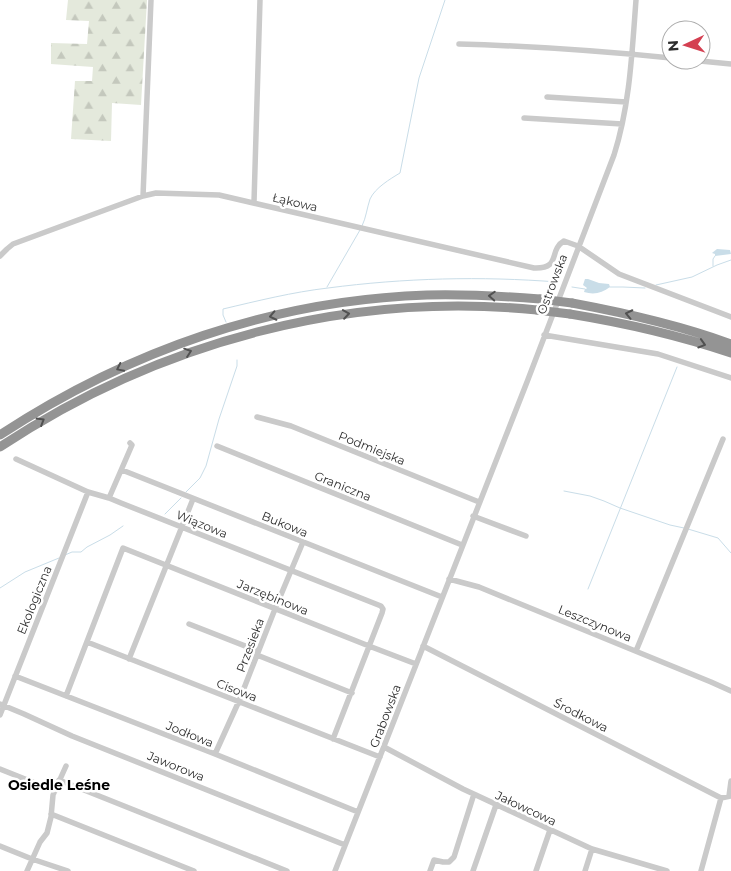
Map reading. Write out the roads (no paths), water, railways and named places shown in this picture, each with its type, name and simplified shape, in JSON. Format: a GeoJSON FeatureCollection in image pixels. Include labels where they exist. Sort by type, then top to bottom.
{"type":"FeatureCollection","features":[{"type":"Feature","properties":{"kind":"highway"},"geometry":{"type":"LineString","coordinates":[[0,435],[60,398],[131,363],[176,344],[251,321],[319,306],[383,298],[452,295],[494,296],[572,303],[643,317],[698,332],[731,344]]}},
{"type":"Feature","properties":{"kind":"highway"},"geometry":{"type":"LineString","coordinates":[[0,446],[73,403],[147,368],[200,348],[257,331],[316,319],[386,309],[469,306],[570,314],[659,332],[731,353]]}},
{"type":"Feature","properties":{"kind":"street"},"geometry":{"type":"LineString","coordinates":[[142,196],[151,0]]}},
{"type":"Feature","properties":{"kind":"street"},"geometry":{"type":"LineString","coordinates":[[254,202],[260,0]]}},
{"type":"Feature","properties":{"kind":"street","name":"Ostrowska"},"geometry":{"type":"LineString","coordinates":[[453,568],[614,155],[626,102],[636,0]]}},
{"type":"Feature","properties":{"kind":"street"},"geometry":{"type":"LineString","coordinates":[[459,44],[498,45],[661,57]]}},
{"type":"Feature","properties":{"kind":"street"},"geometry":{"type":"LineString","coordinates":[[711,62],[731,64]]}},
{"type":"Feature","properties":{"kind":"street"},"geometry":{"type":"LineString","coordinates":[[547,97],[626,102]]}},
{"type":"Feature","properties":{"kind":"street"},"geometry":{"type":"LineString","coordinates":[[524,118],[622,124]]}},
{"type":"Feature","properties":{"kind":"street","name":"Łąkowa"},"geometry":{"type":"LineString","coordinates":[[0,256],[13,244],[142,196],[156,194],[218,195],[542,269],[551,264],[562,242],[578,246]]}},
{"type":"Feature","properties":{"kind":"street"},"geometry":{"type":"LineString","coordinates":[[578,246],[619,274],[731,318]]}},
{"type":"Feature","properties":{"kind":"street"},"geometry":{"type":"LineString","coordinates":[[544,335],[658,354],[731,378]]}},
{"type":"Feature","properties":{"kind":"street","name":"Podmiejska"},"geometry":{"type":"LineString","coordinates":[[257,417],[291,426],[479,502]]}},
{"type":"Feature","properties":{"kind":"street"},"geometry":{"type":"LineString","coordinates":[[636,651],[723,439]]}},
{"type":"Feature","properties":{"kind":"street"},"geometry":{"type":"LineString","coordinates":[[109,498],[132,445],[130,442]]}},
{"type":"Feature","properties":{"kind":"street","name":"Graniczna"},"geometry":{"type":"LineString","coordinates":[[216,446],[462,545]]}},
{"type":"Feature","properties":{"kind":"street","name":"Wiązowa"},"geometry":{"type":"LineString","coordinates":[[16,459],[88,492],[109,498],[381,606],[383,609],[382,613],[369,646]]}},
{"type":"Feature","properties":{"kind":"street","name":"Bukowa"},"geometry":{"type":"LineString","coordinates":[[122,470],[442,597]]}},
{"type":"Feature","properties":{"kind":"street","name":"Ekologiczna"},"geometry":{"type":"LineString","coordinates":[[0,715],[2,705],[88,492]]}},
{"type":"Feature","properties":{"kind":"street"},"geometry":{"type":"LineString","coordinates":[[129,659],[193,498]]}},
{"type":"Feature","properties":{"kind":"street"},"geometry":{"type":"LineString","coordinates":[[473,516],[526,536]]}},
{"type":"Feature","properties":{"kind":"street","name":"Przesieka"},"geometry":{"type":"LineString","coordinates":[[215,754],[239,701],[303,542]]}},
{"type":"Feature","properties":{"kind":"street","name":"Jarzębinowa"},"geometry":{"type":"LineString","coordinates":[[87,642],[123,548],[416,664]]}},
{"type":"Feature","properties":{"kind":"street","name":"Grabowska"},"geometry":{"type":"LineString","coordinates":[[335,871],[453,568]]}},
{"type":"Feature","properties":{"kind":"street","name":"Leszczynowa"},"geometry":{"type":"LineString","coordinates":[[449,579],[479,587],[731,691]]}},
{"type":"Feature","properties":{"kind":"street"},"geometry":{"type":"LineString","coordinates":[[189,624],[352,693]]}},
{"type":"Feature","properties":{"kind":"street"},"geometry":{"type":"LineString","coordinates":[[66,696],[87,642]]}},
{"type":"Feature","properties":{"kind":"street","name":"Cisowa"},"geometry":{"type":"LineString","coordinates":[[87,642],[380,756]]}},
{"type":"Feature","properties":{"kind":"street"},"geometry":{"type":"LineString","coordinates":[[333,738],[369,646]]}},
{"type":"Feature","properties":{"kind":"street","name":"Środkowa"},"geometry":{"type":"LineString","coordinates":[[423,646],[722,798]]}},
{"type":"Feature","properties":{"kind":"street","name":"Jodłowa"},"geometry":{"type":"LineString","coordinates":[[15,676],[358,812]]}},
{"type":"Feature","properties":{"kind":"street","name":"Jaworowa"},"geometry":{"type":"LineString","coordinates":[[2,705],[72,736],[345,845]]}},
{"type":"Feature","properties":{"kind":"street","name":"Jałowcowa"},"geometry":{"type":"LineString","coordinates":[[384,747],[496,805],[592,849],[667,871]]}},
{"type":"Feature","properties":{"kind":"street"},"geometry":{"type":"LineString","coordinates":[[27,871],[40,842],[47,833],[52,814],[53,795],[66,766]]}},
{"type":"Feature","properties":{"kind":"street"},"geometry":{"type":"LineString","coordinates":[[0,768],[55,791]]}},
{"type":"Feature","properties":{"kind":"street"},"geometry":{"type":"LineString","coordinates":[[59,780],[287,871]]}},
{"type":"Feature","properties":{"kind":"street"},"geometry":{"type":"LineString","coordinates":[[702,871],[722,798],[730,796],[731,781]]}},
{"type":"Feature","properties":{"kind":"street"},"geometry":{"type":"LineString","coordinates":[[430,871],[434,860],[450,862],[454,858],[474,794]]}},
{"type":"Feature","properties":{"kind":"street"},"geometry":{"type":"LineString","coordinates":[[473,871],[496,805]]}},
{"type":"Feature","properties":{"kind":"street"},"geometry":{"type":"LineString","coordinates":[[52,814],[194,871]]}},
{"type":"Feature","properties":{"kind":"street"},"geometry":{"type":"LineString","coordinates":[[536,871],[550,830]]}},
{"type":"Feature","properties":{"kind":"street"},"geometry":{"type":"LineString","coordinates":[[0,846],[68,871]]}},
{"type":"Feature","properties":{"kind":"street"},"geometry":{"type":"LineString","coordinates":[[585,871],[592,849]]}},
{"type":"Feature","properties":{"kind":"water"},"geometry":{"type":"Polygon","coordinates":[[[717,249],[730,250],[731,254],[715,256],[712,253],[717,249]]]}},
{"type":"Feature","properties":{"kind":"water"},"geometry":{"type":"Polygon","coordinates":[[[585,279],[609,284],[610,287],[598,293],[584,292],[587,288],[583,285],[585,279]]]}},
{"type":"Feature","properties":{"kind":"waterway"},"geometry":{"type":"LineString","coordinates":[[362,226],[372,195],[383,184],[400,173],[419,78],[445,0]]}},
{"type":"Feature","properties":{"kind":"waterway"},"geometry":{"type":"LineString","coordinates":[[327,287],[360,230]]}},
{"type":"Feature","properties":{"kind":"waterway"},"geometry":{"type":"LineString","coordinates":[[713,266],[715,256]]}},
{"type":"Feature","properties":{"kind":"waterway"},"geometry":{"type":"LineString","coordinates":[[656,285],[692,277],[731,260]]}},
{"type":"Feature","properties":{"kind":"waterway"},"geometry":{"type":"LineString","coordinates":[[226,322],[223,309],[288,294],[328,288],[442,279],[500,279],[557,282]]}},
{"type":"Feature","properties":{"kind":"waterway"},"geometry":{"type":"LineString","coordinates":[[572,287],[585,289]]}},
{"type":"Feature","properties":{"kind":"waterway"},"geometry":{"type":"LineString","coordinates":[[610,287],[645,288]]}},
{"type":"Feature","properties":{"kind":"waterway"},"geometry":{"type":"LineString","coordinates":[[186,492],[200,478],[206,466],[237,366],[237,360]]}},
{"type":"Feature","properties":{"kind":"waterway"},"geometry":{"type":"LineString","coordinates":[[588,589],[677,367]]}},
{"type":"Feature","properties":{"kind":"waterway"},"geometry":{"type":"LineString","coordinates":[[564,491],[590,496],[620,508],[684,528]]}},
{"type":"Feature","properties":{"kind":"waterway"},"geometry":{"type":"LineString","coordinates":[[165,514],[181,498]]}},
{"type":"Feature","properties":{"kind":"waterway"},"geometry":{"type":"LineString","coordinates":[[65,555],[72,552],[81,552],[123,526]]}},
{"type":"Feature","properties":{"kind":"waterway"},"geometry":{"type":"LineString","coordinates":[[688,529],[718,538],[731,553]]}},
{"type":"Feature","properties":{"kind":"waterway"},"geometry":{"type":"LineString","coordinates":[[0,588],[25,572],[59,558]]}},
{"type":"Feature","properties":{"kind":"district","name":"Osiedle Leśne"},"geometry":{"type":"Point","coordinates":[59,785]}}]}
